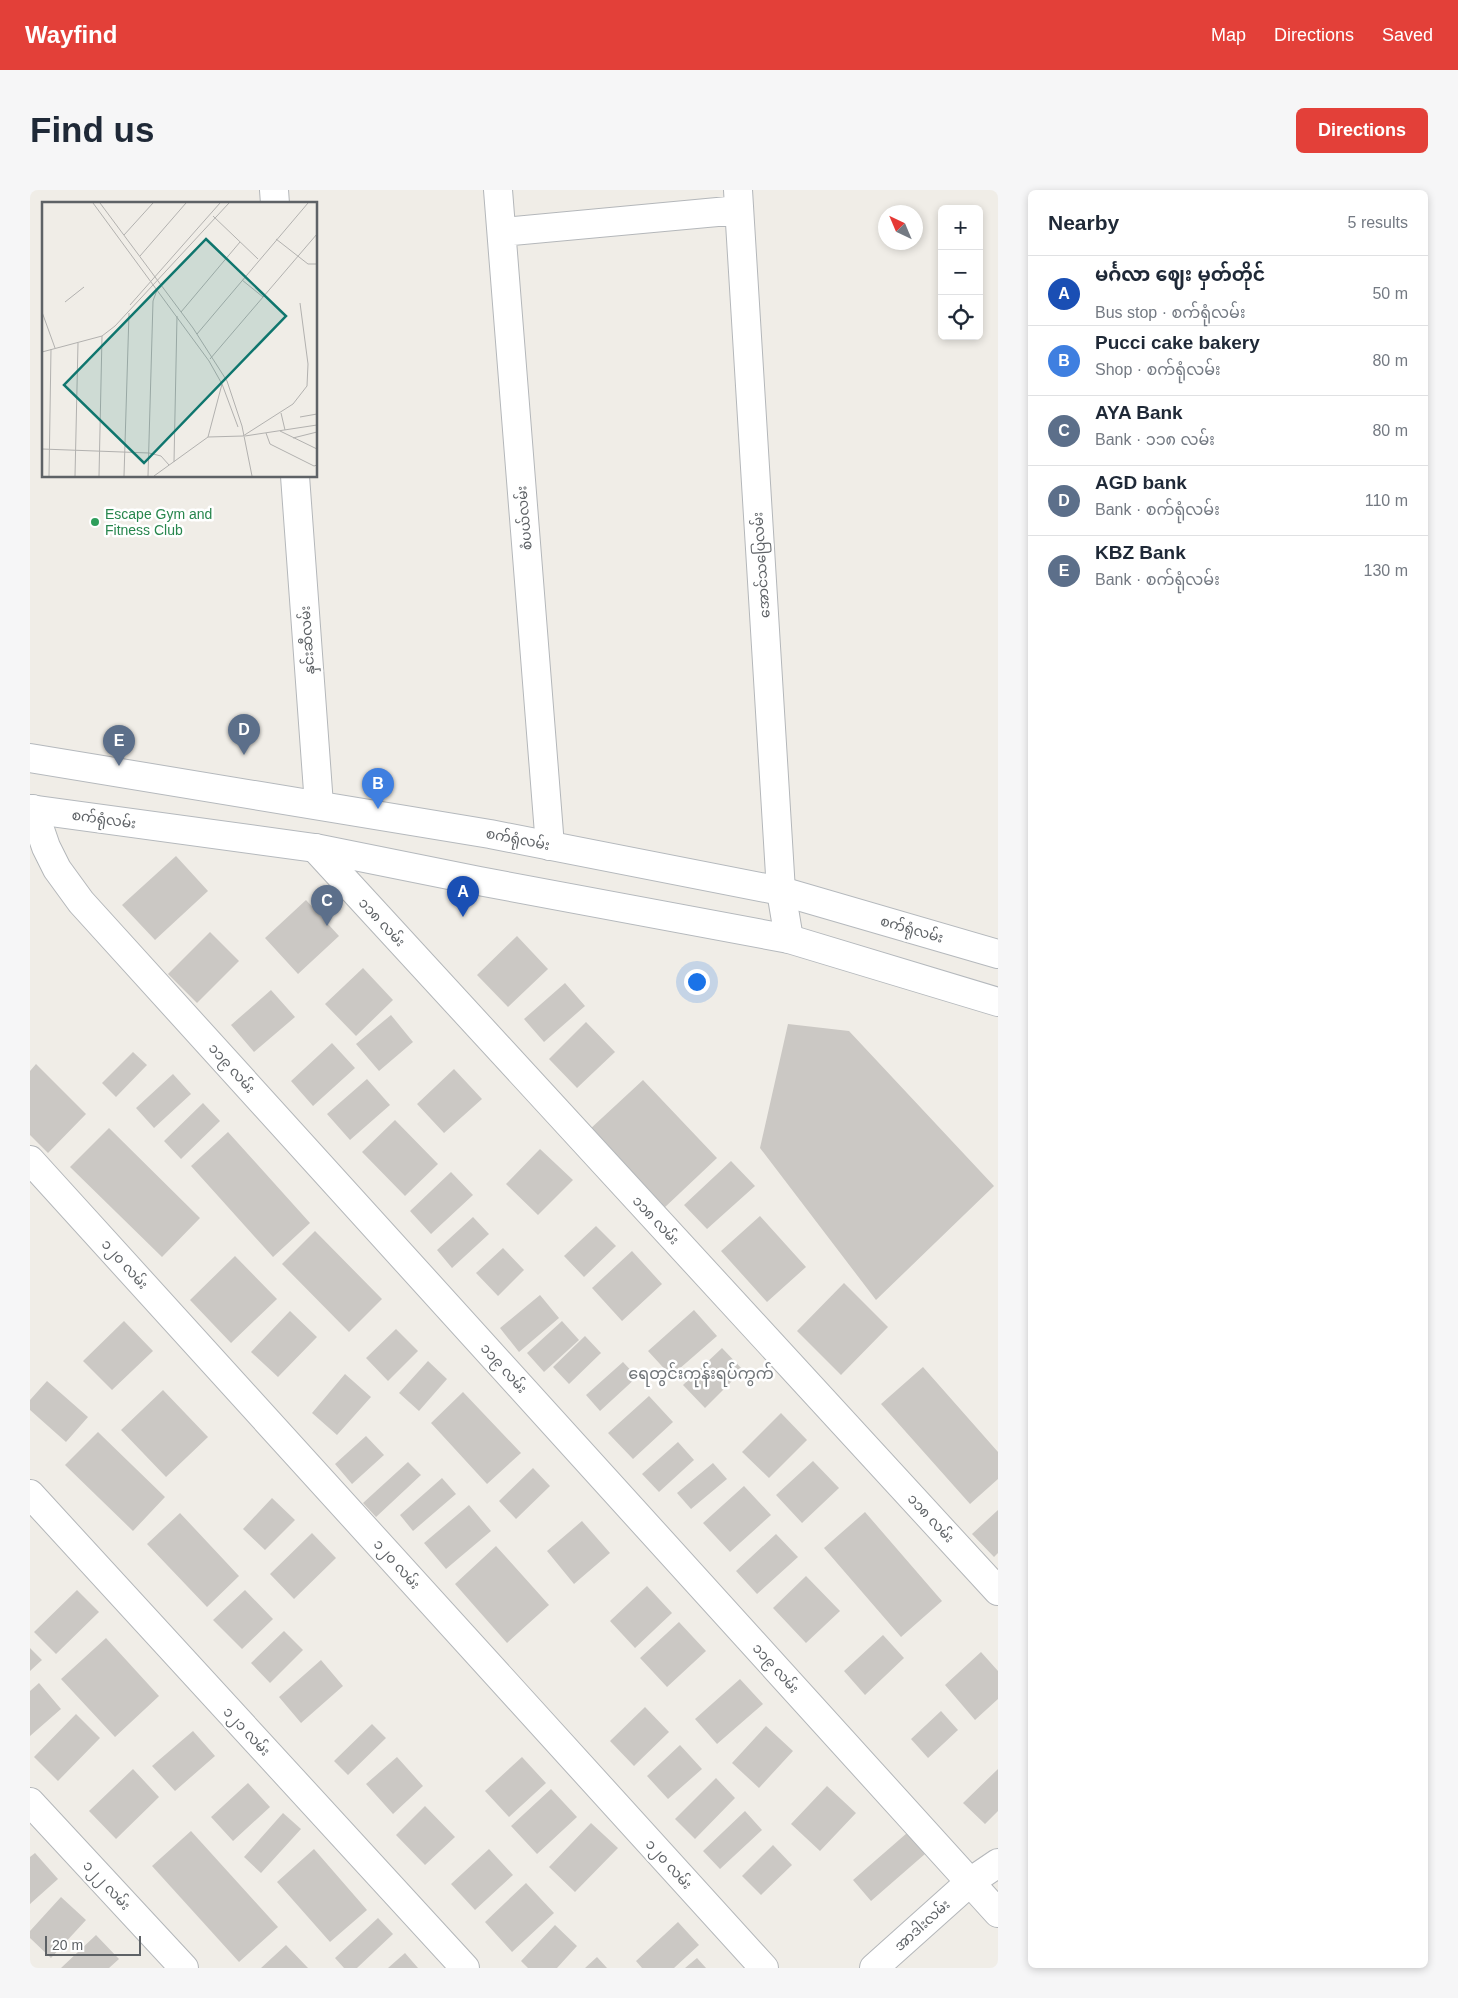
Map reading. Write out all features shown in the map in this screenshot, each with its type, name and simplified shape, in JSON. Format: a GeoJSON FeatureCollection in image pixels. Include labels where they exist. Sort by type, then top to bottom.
{"type":"FeatureCollection","features":[{"type":"Feature","properties":{"kind":"street","name":"စံပယ်လမ်း"},"geometry":{"type":"LineString","coordinates":[[498,190],[550,846]]}},
{"type":"Feature","properties":{"kind":"street"},"geometry":{"type":"LineString","coordinates":[[502,232],[738,200]]}},
{"type":"Feature","properties":{"kind":"street","name":"အောင်သပြေလမ်း"},"geometry":{"type":"LineString","coordinates":[[738,200],[781,891],[789,939]]}},
{"type":"Feature","properties":{"kind":"street","name":"နှင်းဆီလမ်း"},"geometry":{"type":"LineString","coordinates":[[295,478],[319,804]]}},
{"type":"Feature","properties":{"kind":"street","name":"စက်ရုံလမ်း"},"geometry":{"type":"LineString","coordinates":[[30,758],[319,804],[781,891],[998,954]]}},
{"type":"Feature","properties":{"kind":"street","name":"စက်ရုံလမ်း"},"geometry":{"type":"LineString","coordinates":[[32,809],[315,848],[789,939],[998,1002]]}},
{"type":"Feature","properties":{"kind":"street","name":"၁၁၉ လမ်း"},"geometry":{"type":"LineString","coordinates":[[32,809],[46,847],[57,869],[81,902],[998,1912]]}},
{"type":"Feature","properties":{"kind":"street","name":"၁၁၈ လမ်း"},"geometry":{"type":"LineString","coordinates":[[315,848],[998,1591]]}},
{"type":"Feature","properties":{"kind":"street","name":"၁၂၀ လမ်း"},"geometry":{"type":"LineString","coordinates":[[30,1160],[764,1968]]}},
{"type":"Feature","properties":{"kind":"street","name":"၁၂၁ လမ်း"},"geometry":{"type":"LineString","coordinates":[[30,1494],[465,1968]]}},
{"type":"Feature","properties":{"kind":"street","name":"၁၂၂ လမ်း"},"geometry":{"type":"LineString","coordinates":[[30,1802],[184,1968]]}},
{"type":"Feature","properties":{"kind":"street","name":"အာဒါးလမ်း"},"geometry":{"type":"LineString","coordinates":[[874,1968],[970,1882],[998,1863]]}},
{"type":"Feature","properties":{"kind":"building"},"geometry":{"type":"Polygon","coordinates":[[[176,856],[208,891],[155,940],[122,905],[176,856]]]}},
{"type":"Feature","properties":{"kind":"building"},"geometry":{"type":"Polygon","coordinates":[[[306,900],[339,936],[298,974],[265,938],[306,900]]]}},
{"type":"Feature","properties":{"kind":"building"},"geometry":{"type":"Polygon","coordinates":[[[210,932],[239,961],[197,1003],[168,974],[210,932]]]}},
{"type":"Feature","properties":{"kind":"building"},"geometry":{"type":"Polygon","coordinates":[[[517,936],[548,969],[508,1007],[477,975],[517,936]]]}},
{"type":"Feature","properties":{"kind":"building"},"geometry":{"type":"Polygon","coordinates":[[[363,968],[393,1000],[356,1036],[325,1004],[363,968]]]}},
{"type":"Feature","properties":{"kind":"building"},"geometry":{"type":"Polygon","coordinates":[[[565,983],[585,1006],[544,1042],[524,1019],[565,983]]]}},
{"type":"Feature","properties":{"kind":"building"},"geometry":{"type":"Polygon","coordinates":[[[271,990],[295,1017],[254,1052],[231,1025],[271,990]]]}},
{"type":"Feature","properties":{"kind":"building"},"geometry":{"type":"Polygon","coordinates":[[[391,1015],[413,1042],[379,1071],[356,1044],[391,1015]]]}},
{"type":"Feature","properties":{"kind":"building"},"geometry":{"type":"Polygon","coordinates":[[[586,1022],[615,1052],[577,1088],[549,1059],[586,1022]]]}},
{"type":"Feature","properties":{"kind":"building"},"geometry":{"type":"Polygon","coordinates":[[[788,1024],[849,1031],[994,1186],[876,1300],[760,1148],[788,1024]]]}},
{"type":"Feature","properties":{"kind":"building"},"geometry":{"type":"Polygon","coordinates":[[[332,1043],[355,1068],[313,1106],[291,1081],[332,1043]]]}},
{"type":"Feature","properties":{"kind":"building"},"geometry":{"type":"Polygon","coordinates":[[[133,1052],[147,1065],[116,1097],[102,1083],[133,1052]]]}},
{"type":"Feature","properties":{"kind":"building"},"geometry":{"type":"Polygon","coordinates":[[[36,1064],[86,1114],[48,1153],[30,1135],[30,1071],[36,1064]]]}},
{"type":"Feature","properties":{"kind":"building"},"geometry":{"type":"Polygon","coordinates":[[[454,1069],[482,1099],[444,1133],[417,1104],[454,1069]]]}},
{"type":"Feature","properties":{"kind":"building"},"geometry":{"type":"Polygon","coordinates":[[[173,1074],[191,1094],[154,1128],[136,1108],[173,1074]]]}},
{"type":"Feature","properties":{"kind":"building"},"geometry":{"type":"Polygon","coordinates":[[[367,1079],[390,1105],[350,1140],[327,1114],[367,1079]]]}},
{"type":"Feature","properties":{"kind":"building"},"geometry":{"type":"Polygon","coordinates":[[[643,1080],[717,1158],[663,1209],[589,1130],[643,1080]]]}},
{"type":"Feature","properties":{"kind":"building"},"geometry":{"type":"Polygon","coordinates":[[[203,1103],[220,1121],[181,1159],[164,1141],[203,1103]]]}},
{"type":"Feature","properties":{"kind":"building"},"geometry":{"type":"Polygon","coordinates":[[[395,1120],[438,1164],[405,1196],[362,1152],[395,1120]]]}},
{"type":"Feature","properties":{"kind":"building"},"geometry":{"type":"Polygon","coordinates":[[[109,1128],[200,1218],[162,1257],[70,1167],[109,1128]]]}},
{"type":"Feature","properties":{"kind":"building"},"geometry":{"type":"Polygon","coordinates":[[[228,1132],[310,1223],[273,1257],[191,1166],[228,1132]]]}},
{"type":"Feature","properties":{"kind":"building"},"geometry":{"type":"Polygon","coordinates":[[[540,1149],[573,1180],[538,1215],[506,1184],[540,1149]]]}},
{"type":"Feature","properties":{"kind":"building"},"geometry":{"type":"Polygon","coordinates":[[[731,1161],[755,1186],[707,1229],[684,1205],[731,1161]]]}},
{"type":"Feature","properties":{"kind":"building"},"geometry":{"type":"Polygon","coordinates":[[[451,1172],[473,1195],[431,1234],[410,1211],[451,1172]]]}},
{"type":"Feature","properties":{"kind":"building"},"geometry":{"type":"Polygon","coordinates":[[[760,1216],[806,1267],[767,1302],[721,1251],[760,1216]]]}},
{"type":"Feature","properties":{"kind":"building"},"geometry":{"type":"Polygon","coordinates":[[[473,1217],[489,1234],[452,1268],[437,1250],[473,1217]]]}},
{"type":"Feature","properties":{"kind":"building"},"geometry":{"type":"Polygon","coordinates":[[[596,1226],[616,1246],[584,1277],[564,1256],[596,1226]]]}},
{"type":"Feature","properties":{"kind":"building"},"geometry":{"type":"Polygon","coordinates":[[[315,1231],[382,1299],[349,1332],[282,1264],[315,1231]]]}},
{"type":"Feature","properties":{"kind":"building"},"geometry":{"type":"Polygon","coordinates":[[[503,1248],[524,1270],[498,1296],[476,1273],[503,1248]]]}},
{"type":"Feature","properties":{"kind":"building"},"geometry":{"type":"Polygon","coordinates":[[[632,1251],[662,1284],[622,1321],[592,1288],[632,1251]]]}},
{"type":"Feature","properties":{"kind":"building"},"geometry":{"type":"Polygon","coordinates":[[[235,1256],[277,1299],[231,1343],[190,1300],[235,1256]]]}},
{"type":"Feature","properties":{"kind":"building"},"geometry":{"type":"Polygon","coordinates":[[[844,1283],[888,1327],[841,1375],[797,1331],[844,1283]]]}},
{"type":"Feature","properties":{"kind":"building"},"geometry":{"type":"Polygon","coordinates":[[[540,1295],[559,1318],[519,1352],[500,1328],[540,1295]]]}},
{"type":"Feature","properties":{"kind":"building"},"geometry":{"type":"Polygon","coordinates":[[[694,1310],[717,1336],[671,1376],[648,1351],[694,1310]]]}},
{"type":"Feature","properties":{"kind":"building"},"geometry":{"type":"Polygon","coordinates":[[[290,1311],[317,1337],[278,1377],[251,1352],[290,1311]]]}},
{"type":"Feature","properties":{"kind":"building"},"geometry":{"type":"Polygon","coordinates":[[[124,1321],[153,1351],[112,1390],[83,1361],[124,1321]]]}},
{"type":"Feature","properties":{"kind":"building"},"geometry":{"type":"Polygon","coordinates":[[[562,1321],[579,1340],[544,1372],[527,1353],[562,1321]]]}},
{"type":"Feature","properties":{"kind":"building"},"geometry":{"type":"Polygon","coordinates":[[[396,1329],[418,1351],[388,1381],[366,1358],[396,1329]]]}},
{"type":"Feature","properties":{"kind":"building"},"geometry":{"type":"Polygon","coordinates":[[[585,1336],[601,1353],[569,1384],[553,1367],[585,1336]]]}},
{"type":"Feature","properties":{"kind":"building"},"geometry":{"type":"Polygon","coordinates":[[[722,1348],[743,1370],[705,1408],[683,1385],[722,1348]]]}},
{"type":"Feature","properties":{"kind":"building"},"geometry":{"type":"Polygon","coordinates":[[[428,1361],[447,1379],[419,1411],[399,1393],[428,1361]]]}},
{"type":"Feature","properties":{"kind":"building"},"geometry":{"type":"Polygon","coordinates":[[[623,1362],[637,1377],[600,1411],[586,1395],[623,1362]]]}},
{"type":"Feature","properties":{"kind":"building"},"geometry":{"type":"Polygon","coordinates":[[[923,1367],[998,1452],[998,1479],[970,1504],[881,1404],[923,1367]]]}},
{"type":"Feature","properties":{"kind":"building"},"geometry":{"type":"Polygon","coordinates":[[[345,1374],[371,1397],[337,1435],[312,1413],[345,1374]]]}},
{"type":"Feature","properties":{"kind":"building"},"geometry":{"type":"Polygon","coordinates":[[[47,1381],[88,1417],[66,1442],[30,1410],[30,1400],[47,1381]]]}},
{"type":"Feature","properties":{"kind":"building"},"geometry":{"type":"Polygon","coordinates":[[[163,1390],[208,1437],[166,1477],[121,1430],[163,1390]]]}},
{"type":"Feature","properties":{"kind":"building"},"geometry":{"type":"Polygon","coordinates":[[[463,1392],[521,1453],[487,1484],[431,1423],[463,1392]]]}},
{"type":"Feature","properties":{"kind":"building"},"geometry":{"type":"Polygon","coordinates":[[[649,1396],[673,1422],[633,1459],[608,1433],[649,1396]]]}},
{"type":"Feature","properties":{"kind":"building"},"geometry":{"type":"Polygon","coordinates":[[[781,1413],[807,1440],[769,1478],[742,1452],[781,1413]]]}},
{"type":"Feature","properties":{"kind":"building"},"geometry":{"type":"Polygon","coordinates":[[[98,1432],[165,1497],[133,1531],[65,1465],[98,1432]]]}},
{"type":"Feature","properties":{"kind":"building"},"geometry":{"type":"Polygon","coordinates":[[[366,1436],[384,1455],[352,1484],[335,1464],[366,1436]]]}},
{"type":"Feature","properties":{"kind":"building"},"geometry":{"type":"Polygon","coordinates":[[[678,1442],[694,1460],[659,1492],[642,1474],[678,1442]]]}},
{"type":"Feature","properties":{"kind":"building"},"geometry":{"type":"Polygon","coordinates":[[[813,1461],[839,1488],[802,1523],[776,1495],[813,1461]]]}},
{"type":"Feature","properties":{"kind":"building"},"geometry":{"type":"Polygon","coordinates":[[[408,1462],[421,1475],[376,1517],[363,1503],[408,1462]]]}},
{"type":"Feature","properties":{"kind":"building"},"geometry":{"type":"Polygon","coordinates":[[[713,1463],[727,1479],[691,1509],[677,1493],[713,1463]]]}},
{"type":"Feature","properties":{"kind":"building"},"geometry":{"type":"Polygon","coordinates":[[[533,1468],[550,1486],[516,1519],[499,1501],[533,1468]]]}},
{"type":"Feature","properties":{"kind":"building"},"geometry":{"type":"Polygon","coordinates":[[[442,1478],[456,1494],[413,1531],[400,1515],[442,1478]]]}},
{"type":"Feature","properties":{"kind":"building"},"geometry":{"type":"Polygon","coordinates":[[[744,1486],[771,1515],[730,1552],[703,1523],[744,1486]]]}},
{"type":"Feature","properties":{"kind":"building"},"geometry":{"type":"Polygon","coordinates":[[[272,1498],[295,1520],[265,1550],[243,1529],[272,1498]]]}},
{"type":"Feature","properties":{"kind":"building"},"geometry":{"type":"Polygon","coordinates":[[[469,1505],[491,1531],[446,1569],[424,1543],[469,1505]]]}},
{"type":"Feature","properties":{"kind":"building"},"geometry":{"type":"Polygon","coordinates":[[[998,1510],[998,1553],[994,1557],[972,1534],[998,1510]]]}},
{"type":"Feature","properties":{"kind":"building"},"geometry":{"type":"Polygon","coordinates":[[[865,1512],[942,1601],[901,1637],[824,1548],[865,1512]]]}},
{"type":"Feature","properties":{"kind":"building"},"geometry":{"type":"Polygon","coordinates":[[[180,1513],[239,1576],[207,1607],[147,1544],[180,1513]]]}},
{"type":"Feature","properties":{"kind":"building"},"geometry":{"type":"Polygon","coordinates":[[[582,1521],[610,1553],[574,1584],[547,1551],[582,1521]]]}},
{"type":"Feature","properties":{"kind":"building"},"geometry":{"type":"Polygon","coordinates":[[[312,1533],[336,1558],[294,1599],[270,1574],[312,1533]]]}},
{"type":"Feature","properties":{"kind":"building"},"geometry":{"type":"Polygon","coordinates":[[[776,1534],[798,1557],[757,1594],[736,1571],[776,1534]]]}},
{"type":"Feature","properties":{"kind":"building"},"geometry":{"type":"Polygon","coordinates":[[[496,1546],[549,1605],[507,1643],[455,1584],[496,1546]]]}},
{"type":"Feature","properties":{"kind":"building"},"geometry":{"type":"Polygon","coordinates":[[[806,1576],[840,1611],[806,1643],[773,1608],[806,1576]]]}},
{"type":"Feature","properties":{"kind":"building"},"geometry":{"type":"Polygon","coordinates":[[[647,1586],[672,1613],[635,1648],[610,1621],[647,1586]]]}},
{"type":"Feature","properties":{"kind":"building"},"geometry":{"type":"Polygon","coordinates":[[[77,1590],[99,1612],[56,1654],[34,1632],[77,1590]]]}},
{"type":"Feature","properties":{"kind":"building"},"geometry":{"type":"Polygon","coordinates":[[[245,1590],[273,1619],[242,1649],[213,1620],[245,1590]]]}},
{"type":"Feature","properties":{"kind":"building"},"geometry":{"type":"Polygon","coordinates":[[[679,1622],[706,1651],[667,1687],[640,1658],[679,1622]]]}},
{"type":"Feature","properties":{"kind":"building"},"geometry":{"type":"Polygon","coordinates":[[[284,1631],[303,1650],[270,1683],[251,1663],[284,1631]]]}},
{"type":"Feature","properties":{"kind":"building"},"geometry":{"type":"Polygon","coordinates":[[[883,1635],[904,1658],[865,1695],[844,1671],[883,1635]]]}},
{"type":"Feature","properties":{"kind":"building"},"geometry":{"type":"Polygon","coordinates":[[[106,1638],[159,1696],[115,1737],[61,1679],[106,1638]]]}},
{"type":"Feature","properties":{"kind":"building"},"geometry":{"type":"Polygon","coordinates":[[[30,1648],[42,1660],[30,1671],[30,1648]]]}},
{"type":"Feature","properties":{"kind":"building"},"geometry":{"type":"Polygon","coordinates":[[[981,1652],[998,1671],[998,1699],[975,1720],[945,1685],[981,1652]]]}},
{"type":"Feature","properties":{"kind":"building"},"geometry":{"type":"Polygon","coordinates":[[[321,1660],[343,1686],[301,1723],[279,1697],[321,1660]]]}},
{"type":"Feature","properties":{"kind":"building"},"geometry":{"type":"Polygon","coordinates":[[[740,1679],[763,1704],[717,1744],[695,1719],[740,1679]]]}},
{"type":"Feature","properties":{"kind":"building"},"geometry":{"type":"Polygon","coordinates":[[[39,1683],[61,1709],[30,1736],[30,1691],[39,1683]]]}},
{"type":"Feature","properties":{"kind":"building"},"geometry":{"type":"Polygon","coordinates":[[[645,1707],[669,1732],[634,1766],[610,1741],[645,1707]]]}},
{"type":"Feature","properties":{"kind":"building"},"geometry":{"type":"Polygon","coordinates":[[[941,1711],[958,1730],[928,1758],[911,1739],[941,1711]]]}},
{"type":"Feature","properties":{"kind":"building"},"geometry":{"type":"Polygon","coordinates":[[[76,1714],[100,1738],[58,1781],[34,1757],[76,1714]]]}},
{"type":"Feature","properties":{"kind":"building"},"geometry":{"type":"Polygon","coordinates":[[[372,1724],[386,1738],[348,1775],[334,1761],[372,1724]]]}},
{"type":"Feature","properties":{"kind":"building"},"geometry":{"type":"Polygon","coordinates":[[[766,1726],[793,1751],[759,1788],[732,1763],[766,1726]]]}},
{"type":"Feature","properties":{"kind":"building"},"geometry":{"type":"Polygon","coordinates":[[[193,1731],[215,1756],[175,1791],[152,1766],[193,1731]]]}},
{"type":"Feature","properties":{"kind":"building"},"geometry":{"type":"Polygon","coordinates":[[[680,1745],[702,1769],[668,1799],[647,1776],[680,1745]]]}},
{"type":"Feature","properties":{"kind":"building"},"geometry":{"type":"Polygon","coordinates":[[[397,1757],[423,1786],[393,1814],[366,1784],[397,1757]]]}},
{"type":"Feature","properties":{"kind":"building"},"geometry":{"type":"Polygon","coordinates":[[[522,1757],[546,1783],[509,1817],[485,1791],[522,1757]]]}},
{"type":"Feature","properties":{"kind":"building"},"geometry":{"type":"Polygon","coordinates":[[[133,1769],[159,1797],[116,1839],[89,1811],[133,1769]]]}},
{"type":"Feature","properties":{"kind":"building"},"geometry":{"type":"Polygon","coordinates":[[[998,1769],[998,1811],[985,1824],[963,1803],[998,1769]]]}},
{"type":"Feature","properties":{"kind":"building"},"geometry":{"type":"Polygon","coordinates":[[[716,1778],[735,1798],[695,1839],[675,1819],[716,1778]]]}},
{"type":"Feature","properties":{"kind":"building"},"geometry":{"type":"Polygon","coordinates":[[[248,1783],[270,1807],[233,1841],[211,1817],[248,1783]]]}},
{"type":"Feature","properties":{"kind":"building"},"geometry":{"type":"Polygon","coordinates":[[[827,1786],[856,1813],[820,1851],[791,1824],[827,1786]]]}},
{"type":"Feature","properties":{"kind":"building"},"geometry":{"type":"Polygon","coordinates":[[[551,1789],[577,1817],[537,1854],[511,1826],[551,1789]]]}},
{"type":"Feature","properties":{"kind":"building"},"geometry":{"type":"Polygon","coordinates":[[[425,1806],[455,1837],[425,1865],[396,1835],[425,1806]]]}},
{"type":"Feature","properties":{"kind":"building"},"geometry":{"type":"Polygon","coordinates":[[[745,1811],[762,1830],[720,1869],[703,1851],[745,1811]]]}},
{"type":"Feature","properties":{"kind":"building"},"geometry":{"type":"Polygon","coordinates":[[[283,1813],[301,1829],[261,1873],[244,1857],[283,1813]]]}},
{"type":"Feature","properties":{"kind":"building"},"geometry":{"type":"Polygon","coordinates":[[[591,1823],[618,1848],[575,1892],[549,1867],[591,1823]]]}},
{"type":"Feature","properties":{"kind":"building"},"geometry":{"type":"Polygon","coordinates":[[[191,1831],[278,1927],[239,1962],[152,1866],[191,1831]]]}},
{"type":"Feature","properties":{"kind":"building"},"geometry":{"type":"Polygon","coordinates":[[[907,1833],[925,1854],[871,1901],[853,1880],[907,1833]]]}},
{"type":"Feature","properties":{"kind":"building"},"geometry":{"type":"Polygon","coordinates":[[[773,1845],[792,1865],[761,1895],[742,1876],[773,1845]]]}},
{"type":"Feature","properties":{"kind":"building"},"geometry":{"type":"Polygon","coordinates":[[[314,1849],[367,1910],[330,1942],[277,1882],[314,1849]]]}},
{"type":"Feature","properties":{"kind":"building"},"geometry":{"type":"Polygon","coordinates":[[[489,1849],[513,1875],[475,1910],[451,1884],[489,1849]]]}},
{"type":"Feature","properties":{"kind":"building"},"geometry":{"type":"Polygon","coordinates":[[[35,1853],[58,1879],[30,1904],[30,1857],[35,1853]]]}},
{"type":"Feature","properties":{"kind":"building"},"geometry":{"type":"Polygon","coordinates":[[[526,1883],[554,1913],[512,1952],[485,1922],[526,1883]]]}},
{"type":"Feature","properties":{"kind":"building"},"geometry":{"type":"Polygon","coordinates":[[[61,1897],[86,1920],[51,1958],[30,1938],[30,1931],[61,1897]]]}},
{"type":"Feature","properties":{"kind":"building"},"geometry":{"type":"Polygon","coordinates":[[[378,1918],[393,1934],[357,1968],[344,1968],[335,1958],[378,1918]]]}},
{"type":"Feature","properties":{"kind":"building"},"geometry":{"type":"Polygon","coordinates":[[[678,1922],[699,1945],[674,1968],[642,1968],[636,1961],[678,1922]]]}},
{"type":"Feature","properties":{"kind":"building"},"geometry":{"type":"Polygon","coordinates":[[[555,1925],[577,1946],[557,1968],[528,1968],[521,1961],[555,1925]]]}},
{"type":"Feature","properties":{"kind":"building"},"geometry":{"type":"Polygon","coordinates":[[[96,1935],[119,1959],[109,1968],[61,1968],[96,1935]]]}},
{"type":"Feature","properties":{"kind":"building"},"geometry":{"type":"Polygon","coordinates":[[[286,1945],[308,1968],[261,1968],[286,1945]]]}},
{"type":"Feature","properties":{"kind":"building"},"geometry":{"type":"Polygon","coordinates":[[[405,1953],[418,1968],[388,1968],[405,1953]]]}},
{"type":"Feature","properties":{"kind":"building"},"geometry":{"type":"Polygon","coordinates":[[[597,1957],[607,1968],[585,1968],[597,1957]]]}},
{"type":"Feature","properties":{"kind":"building"},"geometry":{"type":"Polygon","coordinates":[[[697,1958],[706,1968],[685,1968],[697,1958]]]}},
{"type":"Feature","properties":{"kind":"place","name":"Escape Gym and Fitness Club"},"geometry":{"type":"Point","coordinates":[95,522]}},
{"type":"Feature","properties":{"kind":"place","name":"AGD bank"},"geometry":{"type":"Point","coordinates":[244,755]}},
{"type":"Feature","properties":{"kind":"place","name":"KBZ Bank"},"geometry":{"type":"Point","coordinates":[119,766]}},
{"type":"Feature","properties":{"kind":"place","name":"Pucci cake bakery"},"geometry":{"type":"Point","coordinates":[378,809]}},
{"type":"Feature","properties":{"kind":"place","name":"မင်္ဂလာ ဈေး မှတ်တိုင်"},"geometry":{"type":"Point","coordinates":[463,917]}},
{"type":"Feature","properties":{"kind":"place","name":"AYA Bank"},"geometry":{"type":"Point","coordinates":[327,926]}},
{"type":"Feature","properties":{"kind":"district","name":"ရေတွင်းကုန်းရပ်ကွက်"},"geometry":{"type":"Point","coordinates":[701,1373]}}]}
